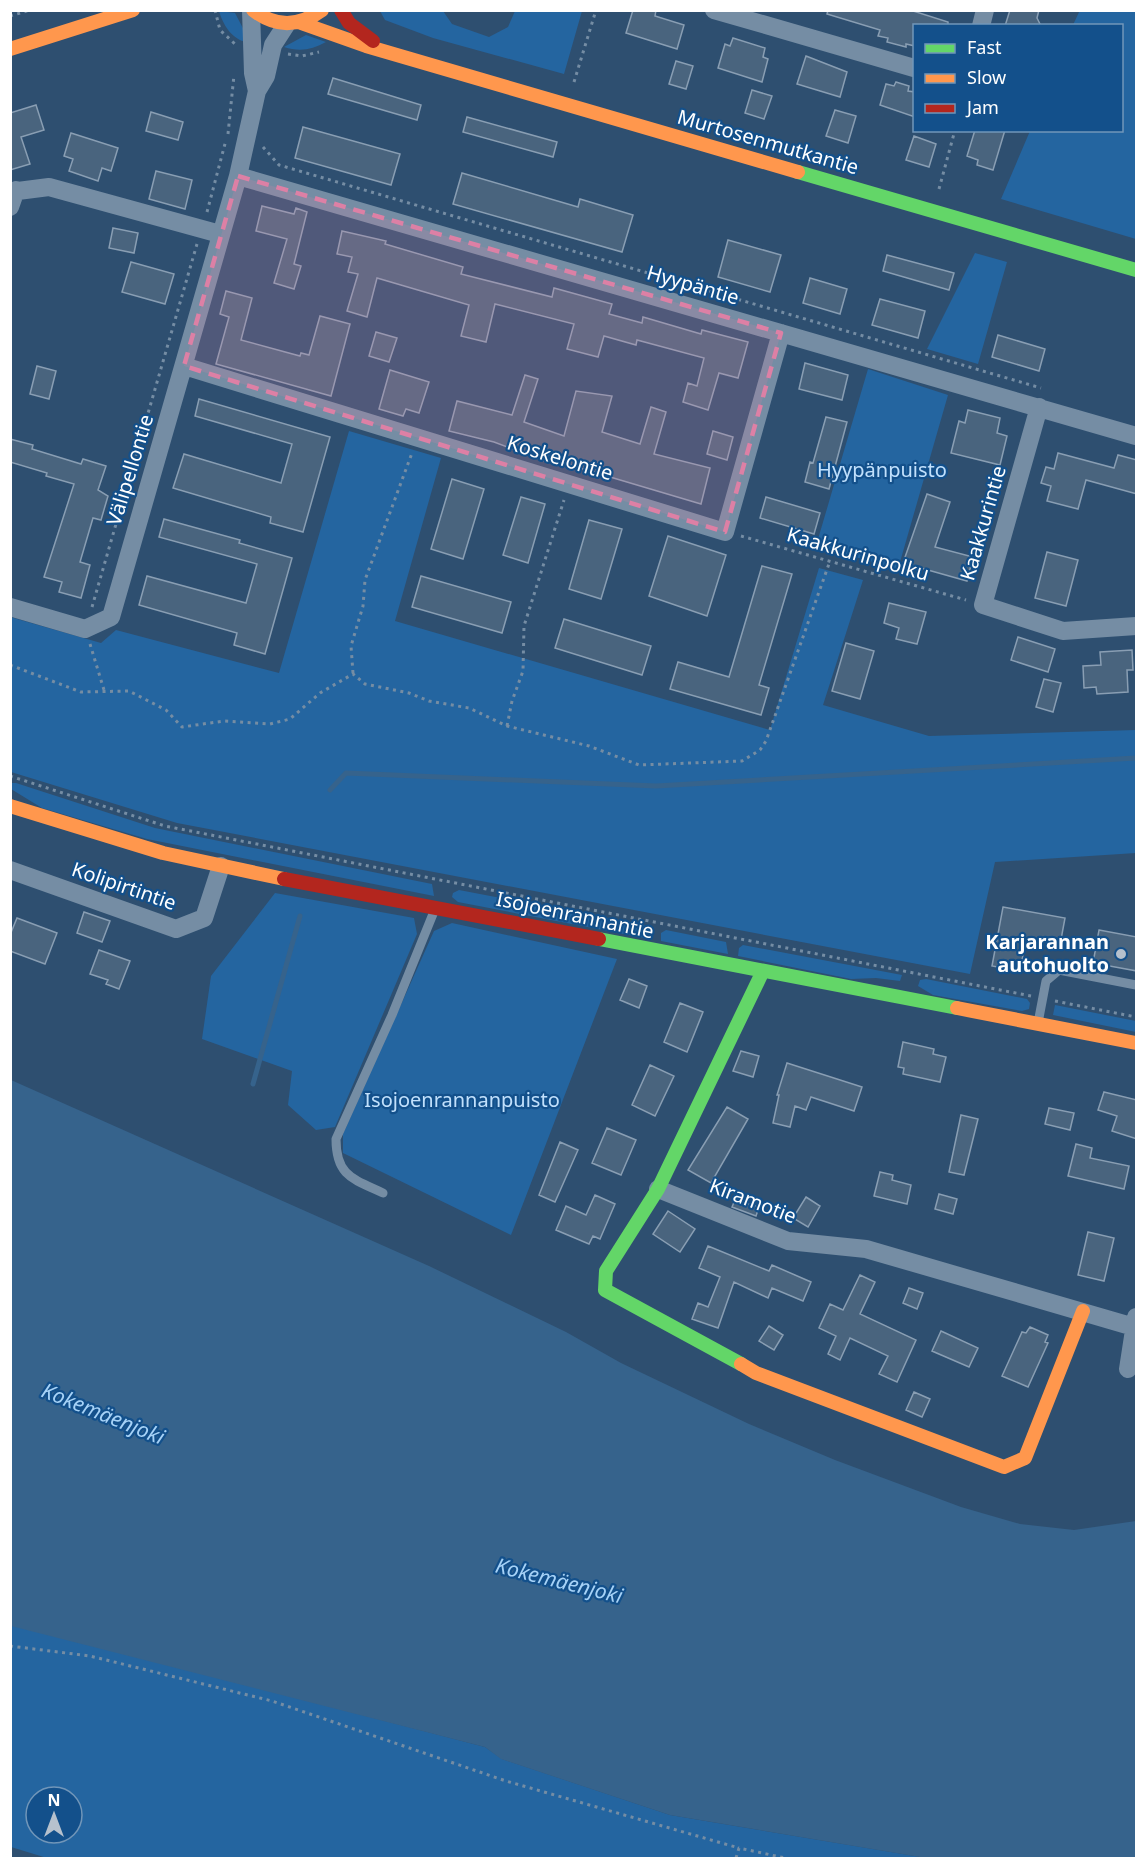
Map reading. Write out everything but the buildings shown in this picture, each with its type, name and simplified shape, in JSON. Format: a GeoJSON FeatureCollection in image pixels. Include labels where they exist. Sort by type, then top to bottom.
{"type":"FeatureCollection","features":[{"type":"Feature","properties":{"kind":"street"},"geometry":{"type":"LineString","coordinates":[[10,49],[133,10]]}},
{"type":"Feature","properties":{"kind":"street","name":"Murtosenmutkantie"},"geometry":{"type":"LineString","coordinates":[[252,10],[265,19],[293,24],[389,51],[1137,270]]}},
{"type":"Feature","properties":{"kind":"street","name":"Välipellontie"},"geometry":{"type":"LineString","coordinates":[[252,10],[253,73],[257,91]]}},
{"type":"Feature","properties":{"kind":"street"},"geometry":{"type":"LineString","coordinates":[[293,24],[322,10]]}},
{"type":"Feature","properties":{"kind":"street","name":"Murtosenmutkantie"},"geometry":{"type":"LineString","coordinates":[[341,10],[349,23],[389,51]]}},
{"type":"Feature","properties":{"kind":"street"},"geometry":{"type":"LineString","coordinates":[[714,10],[913,67]]}},
{"type":"Feature","properties":{"kind":"street","name":"Välipellontie"},"geometry":{"type":"LineString","coordinates":[[85,629],[111,617],[238,176],[257,91],[266,76],[273,45],[293,24]]}},
{"type":"Feature","properties":{"kind":"street","name":"Hyypäntie"},"geometry":{"type":"LineString","coordinates":[[238,176],[1137,436]]}},
{"type":"Feature","properties":{"kind":"street"},"geometry":{"type":"LineString","coordinates":[[12,196],[50,187],[220,234]]}},
{"type":"Feature","properties":{"kind":"street"},"geometry":{"type":"LineString","coordinates":[[725,532],[781,333]]}},
{"type":"Feature","properties":{"kind":"street","name":"Koskelontie"},"geometry":{"type":"LineString","coordinates":[[184,366],[725,532]]}},
{"type":"Feature","properties":{"kind":"street","name":"Kaakkurintie"},"geometry":{"type":"LineString","coordinates":[[1039,407],[984,604],[1063,631],[1137,626]]}},
{"type":"Feature","properties":{"kind":"street"},"geometry":{"type":"LineString","coordinates":[[10,607],[85,629]]}},
{"type":"Feature","properties":{"kind":"street","name":"Isojoenrannantie"},"geometry":{"type":"LineString","coordinates":[[10,806],[163,853],[221,866],[436,906],[762,973],[1137,1043]]}},
{"type":"Feature","properties":{"kind":"street","name":"Kolipirtintie"},"geometry":{"type":"LineString","coordinates":[[10,870],[176,929],[204,918],[221,866]]}},
{"type":"Feature","properties":{"kind":"street"},"geometry":{"type":"LineString","coordinates":[[762,973],[658,1189],[606,1272],[605,1290],[756,1373],[1004,1467],[1025,1458],[1083,1311]]}},
{"type":"Feature","properties":{"kind":"street","name":"Kiramotie"},"geometry":{"type":"LineString","coordinates":[[658,1189],[788,1241],[866,1249],[1083,1311],[1136,1322]]}},
{"type":"Feature","properties":{"kind":"street"},"geometry":{"type":"LineString","coordinates":[[1128,1369],[1136,1322]]}},
{"type":"Feature","properties":{"kind":"lane"},"geometry":{"type":"LineString","coordinates":[[383,1193],[343,1172],[336,1155],[336,1139],[392,1015],[436,906]]}},
{"type":"Feature","properties":{"kind":"lane"},"geometry":{"type":"LineString","coordinates":[[1037,1025],[1046,981],[1059,970],[1137,985]]}},
{"type":"Feature","properties":{"kind":"path"},"geometry":{"type":"LineString","coordinates":[[10,16],[30,10]]}},
{"type":"Feature","properties":{"kind":"path"},"geometry":{"type":"LineString","coordinates":[[574,82],[596,10]]}},
{"type":"Feature","properties":{"kind":"path"},"geometry":{"type":"LineString","coordinates":[[105,690],[85,629],[202,229],[227,135],[234,69]]}},
{"type":"Feature","properties":{"kind":"path"},"geometry":{"type":"LineString","coordinates":[[939,189],[954,132]]}},
{"type":"Feature","properties":{"kind":"path"},"geometry":{"type":"LineString","coordinates":[[227,135],[261,144],[279,165],[1043,388]]}},
{"type":"Feature","properties":{"kind":"path"},"geometry":{"type":"LineString","coordinates":[[420,438],[365,580],[363,606],[351,646],[353,674],[365,684],[409,693],[429,701],[469,708],[507,726],[589,746],[639,765],[742,761],[760,750],[766,741],[830,561]]}},
{"type":"Feature","properties":{"kind":"path"},"geometry":{"type":"LineString","coordinates":[[507,726],[512,701],[523,671],[524,626],[569,484]]}},
{"type":"Feature","properties":{"kind":"path","name":"Kaakkurinpolku"},"geometry":{"type":"LineString","coordinates":[[725,532],[984,604]]}},
{"type":"Feature","properties":{"kind":"path"},"geometry":{"type":"LineString","coordinates":[[10,665],[81,692],[129,691],[166,710],[182,727],[224,721],[270,724],[290,719],[320,693],[353,674]]}},
{"type":"Feature","properties":{"kind":"path"},"geometry":{"type":"LineString","coordinates":[[10,776],[165,826],[1137,1017]]}},
{"type":"Feature","properties":{"kind":"path"},"geometry":{"type":"LineString","coordinates":[[10,1646],[90,1656],[272,1701],[506,1781],[739,1848],[785,1858]]}},
{"type":"Feature","properties":{"kind":"path"},"geometry":{"type":"LineString","coordinates":[[736,1858],[739,1848]]}},
{"type":"Feature","properties":{"kind":"highlighted area"},"geometry":{"type":"Polygon","coordinates":[[[238,176],[781,333],[725,532],[184,366],[238,176]]]}},
{"type":"Feature","properties":{"kind":"green space"},"geometry":{"type":"Polygon","coordinates":[[[1080,10],[1136,11],[1136,239],[1001,199],[1030,132],[1123,132],[1123,24],[1073,24],[1080,10]]]}},
{"type":"Feature","properties":{"kind":"green space"},"geometry":{"type":"Polygon","coordinates":[[[219,11],[235,13],[246,34],[246,42],[236,38],[229,31],[219,11]]]}},
{"type":"Feature","properties":{"kind":"green space"},"geometry":{"type":"Polygon","coordinates":[[[380,11],[443,11],[452,24],[489,37],[508,27],[515,11],[582,11],[564,74],[433,38],[385,20],[380,11]]]}},
{"type":"Feature","properties":{"kind":"green space"},"geometry":{"type":"Polygon","coordinates":[[[306,35],[326,42],[305,49],[284,47],[306,35]]]}},
{"type":"Feature","properties":{"kind":"green space"},"geometry":{"type":"Polygon","coordinates":[[[975,253],[1007,262],[978,364],[927,349],[975,253]]]}},
{"type":"Feature","properties":{"kind":"green space","name":"Hyypänpuisto"},"geometry":{"type":"Polygon","coordinates":[[[868,369],[948,395],[898,569],[816,546],[868,369]]]}},
{"type":"Feature","properties":{"kind":"green space"},"geometry":{"type":"Polygon","coordinates":[[[349,431],[441,458],[395,621],[770,730],[819,568],[863,580],[823,705],[929,736],[1136,730],[1136,853],[995,862],[970,974],[177,823],[11,772],[10,617],[101,643],[116,630],[279,673],[349,431]]]}},
{"type":"Feature","properties":{"kind":"green space"},"geometry":{"type":"Polygon","coordinates":[[[10,783],[155,828],[432,884],[434,896],[147,839],[42,808],[11,789],[10,783]]]}},
{"type":"Feature","properties":{"kind":"green space"},"geometry":{"type":"Polygon","coordinates":[[[459,890],[644,925],[649,930],[650,939],[458,902],[452,897],[453,893],[459,890]]]}},
{"type":"Feature","properties":{"kind":"green space","name":"Isojoenrannanpuisto"},"geometry":{"type":"Polygon","coordinates":[[[275,893],[414,918],[417,934],[335,1127],[316,1130],[288,1105],[292,1071],[202,1039],[211,976],[275,893]]]}},
{"type":"Feature","properties":{"kind":"green space","name":"Isojoenrannanpuisto"},"geometry":{"type":"Polygon","coordinates":[[[452,923],[617,959],[511,1235],[343,1153],[343,1134],[434,931],[452,923]]]}},
{"type":"Feature","properties":{"kind":"green space"},"geometry":{"type":"Polygon","coordinates":[[[666,930],[726,942],[728,954],[661,941],[661,933],[666,930]]]}},
{"type":"Feature","properties":{"kind":"green space"},"geometry":{"type":"Polygon","coordinates":[[[743,945],[902,975],[900,981],[876,978],[851,979],[738,956],[739,948],[743,945]]]}},
{"type":"Feature","properties":{"kind":"green space"},"geometry":{"type":"Polygon","coordinates":[[[926,979],[1027,999],[1030,1003],[1029,1009],[1022,1011],[933,995],[918,986],[920,980],[926,979]]]}},
{"type":"Feature","properties":{"kind":"green space"},"geometry":{"type":"Polygon","coordinates":[[[1055,1005],[1136,1021],[1136,1032],[1053,1015],[1055,1005]]]}},
{"type":"Feature","properties":{"kind":"green space"},"geometry":{"type":"Polygon","coordinates":[[[10,1623],[485,1747],[502,1759],[670,1815],[927,1858],[47,1858],[11,1847],[10,1623]]]}},
{"type":"Feature","properties":{"kind":"water","name":"Kokemäenjoki"},"geometry":{"type":"Polygon","coordinates":[[[11,1080],[429,1266],[566,1332],[621,1363],[749,1424],[835,1460],[961,1507],[1020,1524],[1074,1530],[1136,1521],[1136,1858],[926,1858],[670,1815],[501,1759],[485,1747],[11,1626],[11,1080]]]}},
{"type":"Feature","properties":{"kind":"waterway"},"geometry":{"type":"LineString","coordinates":[[330,790],[346,773],[656,786],[1136,758]]}},
{"type":"Feature","properties":{"kind":"waterway"},"geometry":{"type":"LineString","coordinates":[[253,1084],[300,916]]}},
{"type":"Feature","properties":{"kind":"traffic: fast"},"geometry":{"type":"LineString","coordinates":[[798,172],[1136,270]]}},
{"type":"Feature","properties":{"kind":"traffic: fast"},"geometry":{"type":"LineString","coordinates":[[599,939],[957,1008]]}},
{"type":"Feature","properties":{"kind":"traffic: fast"},"geometry":{"type":"LineString","coordinates":[[741,1364],[605,1290],[606,1271],[658,1189],[762,973]]}},
{"type":"Feature","properties":{"kind":"traffic: slow"},"geometry":{"type":"LineString","coordinates":[[10,49],[133,10]]}},
{"type":"Feature","properties":{"kind":"traffic: slow"},"geometry":{"type":"LineString","coordinates":[[253,10],[270,20],[288,23],[305,20],[322,10]]}},
{"type":"Feature","properties":{"kind":"traffic: slow"},"geometry":{"type":"LineString","coordinates":[[301,23],[366,46],[798,172]]}},
{"type":"Feature","properties":{"kind":"traffic: slow"},"geometry":{"type":"LineString","coordinates":[[10,806],[163,853],[284,879]]}},
{"type":"Feature","properties":{"kind":"traffic: slow"},"geometry":{"type":"LineString","coordinates":[[957,1008],[1136,1043]]}},
{"type":"Feature","properties":{"kind":"traffic: slow"},"geometry":{"type":"LineString","coordinates":[[741,1364],[756,1373],[1004,1467],[1025,1458],[1083,1311]]}},
{"type":"Feature","properties":{"kind":"traffic: jam"},"geometry":{"type":"LineString","coordinates":[[341,10],[349,23],[373,41]]}},
{"type":"Feature","properties":{"kind":"traffic: jam"},"geometry":{"type":"LineString","coordinates":[[284,879],[599,939]]}},
{"type":"Feature","properties":{"kind":"place","name":"Karjarannan autohuolto"},"geometry":{"type":"Point","coordinates":[1121,954]}}]}
